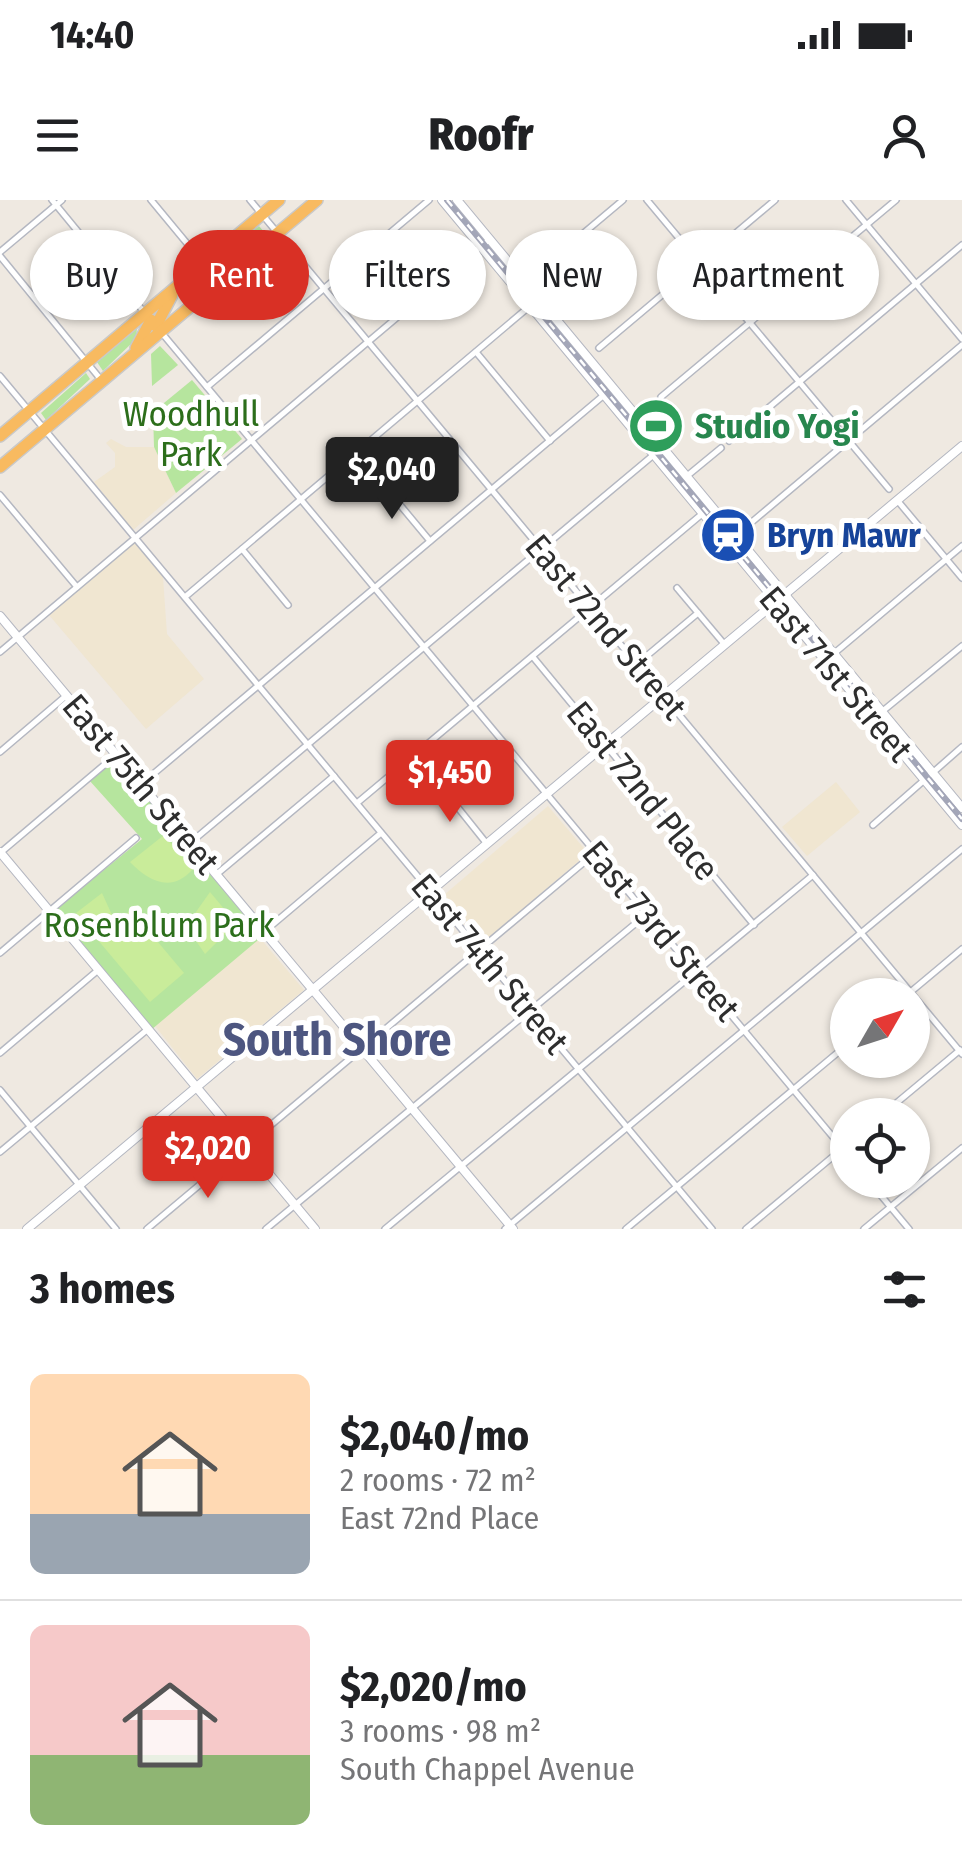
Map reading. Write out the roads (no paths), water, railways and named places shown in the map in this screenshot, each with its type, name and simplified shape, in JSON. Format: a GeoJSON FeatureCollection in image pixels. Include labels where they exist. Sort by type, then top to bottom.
{"type":"FeatureCollection","features":[{"type":"Feature","properties":{"kind":"highway"},"geometry":{"type":"LineString","coordinates":[[243,230],[279,200]]}},
{"type":"Feature","properties":{"kind":"highway"},"geometry":{"type":"LineString","coordinates":[[282,230],[317,200]]}},
{"type":"Feature","properties":{"kind":"highway"},"geometry":{"type":"LineString","coordinates":[[0,467],[132,356],[173,292]]}},
{"type":"Feature","properties":{"kind":"highway"},"geometry":{"type":"LineString","coordinates":[[0,436],[87,362],[173,311]]}},
{"type":"Feature","properties":{"kind":"main road","name":"East 71st Street"},"geometry":{"type":"LineString","coordinates":[[442,200],[466,230]]}},
{"type":"Feature","properties":{"kind":"main road","name":"East 71st Street"},"geometry":{"type":"LineString","coordinates":[[460,204],[506,258]]}},
{"type":"Feature","properties":{"kind":"main road","name":"East 71st Street"},"geometry":{"type":"LineString","coordinates":[[486,254],[506,278]]}},
{"type":"Feature","properties":{"kind":"main road","name":"East 71st Street"},"geometry":{"type":"LineString","coordinates":[[541,320],[962,825]]}},
{"type":"Feature","properties":{"kind":"main road","name":"East 71st Street"},"geometry":{"type":"LineString","coordinates":[[557,320],[962,808]]}},
{"type":"Feature","properties":{"kind":"main road"},"geometry":{"type":"LineString","coordinates":[[28,1229],[962,446]]}},
{"type":"Feature","properties":{"kind":"main road","name":"East 75th Street"},"geometry":{"type":"LineString","coordinates":[[0,616],[509,1228]]}},
{"type":"Feature","properties":{"kind":"main road"},"geometry":{"type":"LineString","coordinates":[[0,852],[315,1229]]}},
{"type":"Feature","properties":{"kind":"street"},"geometry":{"type":"LineString","coordinates":[[152,200],[176,230]]}},
{"type":"Feature","properties":{"kind":"street","name":"East 72nd Street"},"geometry":{"type":"LineString","coordinates":[[250,200],[275,230]]}},
{"type":"Feature","properties":{"kind":"street"},"geometry":{"type":"LineString","coordinates":[[207,387],[429,200]]}},
{"type":"Feature","properties":{"kind":"street"},"geometry":{"type":"LineString","coordinates":[[460,204],[471,200]]}},
{"type":"Feature","properties":{"kind":"street"},"geometry":{"type":"LineString","coordinates":[[587,230],[623,200]]}},
{"type":"Feature","properties":{"kind":"street"},"geometry":{"type":"LineString","coordinates":[[647,200],[672,230]]}},
{"type":"Feature","properties":{"kind":"street"},"geometry":{"type":"LineString","coordinates":[[739,230],[775,200]]}},
{"type":"Feature","properties":{"kind":"street"},"geometry":{"type":"LineString","coordinates":[[746,527],[962,342],[846,200]]}},
{"type":"Feature","properties":{"kind":"street"},"geometry":{"type":"LineString","coordinates":[[661,397],[896,200]]}},
{"type":"Feature","properties":{"kind":"street"},"geometry":{"type":"LineString","coordinates":[[57,202],[0,254],[102,380]]}},
{"type":"Feature","properties":{"kind":"street","name":"East 73rd Street"},"geometry":{"type":"LineString","coordinates":[[57,202],[153,323],[830,1130]]}},
{"type":"Feature","properties":{"kind":"street"},"geometry":{"type":"LineString","coordinates":[[486,242],[490,239]]}},
{"type":"Feature","properties":{"kind":"street"},"geometry":{"type":"LineString","coordinates":[[729,441],[962,245]]}},
{"type":"Feature","properties":{"kind":"street","name":"East 72nd Street"},"geometry":{"type":"LineString","coordinates":[[309,270],[897,978]]}},
{"type":"Feature","properties":{"kind":"street"},"geometry":{"type":"LineString","coordinates":[[598,348],[657,299]]}},
{"type":"Feature","properties":{"kind":"street"},"geometry":{"type":"LineString","coordinates":[[0,652],[394,320]]}},
{"type":"Feature","properties":{"kind":"street"},"geometry":{"type":"LineString","coordinates":[[184,597],[514,320]]}},
{"type":"Feature","properties":{"kind":"street"},"geometry":{"type":"LineString","coordinates":[[748,320],[888,489]]}},
{"type":"Feature","properties":{"kind":"street"},"geometry":{"type":"LineString","coordinates":[[476,352],[550,440]]}},
{"type":"Feature","properties":{"kind":"street"},"geometry":{"type":"LineString","coordinates":[[578,365],[588,357]]}},
{"type":"Feature","properties":{"kind":"street","name":"East 74th Street"},"geometry":{"type":"LineString","coordinates":[[0,376],[712,1229]]}},
{"type":"Feature","properties":{"kind":"street"},"geometry":{"type":"LineString","coordinates":[[152,775],[604,395]]}},
{"type":"Feature","properties":{"kind":"street"},"geometry":{"type":"LineString","coordinates":[[637,417],[654,404]]}},
{"type":"Feature","properties":{"kind":"street"},"geometry":{"type":"LineString","coordinates":[[190,843],[663,446]]}},
{"type":"Feature","properties":{"kind":"street"},"geometry":{"type":"LineString","coordinates":[[687,476],[720,448]]}},
{"type":"Feature","properties":{"kind":"street"},"geometry":{"type":"LineString","coordinates":[[356,452],[430,541]]}},
{"type":"Feature","properties":{"kind":"street"},"geometry":{"type":"LineString","coordinates":[[0,496],[76,588]]}},
{"type":"Feature","properties":{"kind":"street"},"geometry":{"type":"LineString","coordinates":[[897,500],[962,578]]}},
{"type":"Feature","properties":{"kind":"street"},"geometry":{"type":"LineString","coordinates":[[356,804],[702,514]]}},
{"type":"Feature","properties":{"kind":"street"},"geometry":{"type":"LineString","coordinates":[[825,662],[962,546]]}},
{"type":"Feature","properties":{"kind":"street"},"geometry":{"type":"LineString","coordinates":[[242,549],[288,605]]}},
{"type":"Feature","properties":{"kind":"street"},"geometry":{"type":"LineString","coordinates":[[677,588],[725,645]]}},
{"type":"Feature","properties":{"kind":"street"},"geometry":{"type":"LineString","coordinates":[[637,664],[698,613]]}},
{"type":"Feature","properties":{"kind":"street"},"geometry":{"type":"LineString","coordinates":[[873,719],[962,646]]}},
{"type":"Feature","properties":{"kind":"street","name":"East 72nd Place"},"geometry":{"type":"LineString","coordinates":[[533,656],[754,925]]}},
{"type":"Feature","properties":{"kind":"street"},"geometry":{"type":"LineString","coordinates":[[0,752],[67,695]]}},
{"type":"Feature","properties":{"kind":"street"},"geometry":{"type":"LineString","coordinates":[[874,824],[962,746]]}},
{"type":"Feature","properties":{"kind":"street"},"geometry":{"type":"LineString","coordinates":[[0,852],[116,755]]}},
{"type":"Feature","properties":{"kind":"street"},"geometry":{"type":"LineString","coordinates":[[216,874],[334,776]]}},
{"type":"Feature","properties":{"kind":"street"},"geometry":{"type":"LineString","coordinates":[[439,784],[488,844]]}},
{"type":"Feature","properties":{"kind":"street"},"geometry":{"type":"LineString","coordinates":[[264,932],[381,833]]}},
{"type":"Feature","properties":{"kind":"street"},"geometry":{"type":"LineString","coordinates":[[0,953],[136,838]]}},
{"type":"Feature","properties":{"kind":"street"},"geometry":{"type":"LineString","coordinates":[[509,1228],[962,849]]}},
{"type":"Feature","properties":{"kind":"street"},"geometry":{"type":"LineString","coordinates":[[147,1229],[595,853]]}},
{"type":"Feature","properties":{"kind":"street"},"geometry":{"type":"LineString","coordinates":[[385,1229],[813,875]]}},
{"type":"Feature","properties":{"kind":"street"},"geometry":{"type":"LineString","coordinates":[[266,1229],[646,914]]}},
{"type":"Feature","properties":{"kind":"street"},"geometry":{"type":"LineString","coordinates":[[928,978],[962,949]]}},
{"type":"Feature","properties":{"kind":"street"},"geometry":{"type":"LineString","coordinates":[[0,1052],[99,970]]}},
{"type":"Feature","properties":{"kind":"street","name":"East 72nd Street"},"geometry":{"type":"LineString","coordinates":[[930,1017],[961,1051]]}},
{"type":"Feature","properties":{"kind":"street"},"geometry":{"type":"LineString","coordinates":[[0,1152],[148,1029]]}},
{"type":"Feature","properties":{"kind":"street"},"geometry":{"type":"LineString","coordinates":[[903,1098],[961,1051]]}},
{"type":"Feature","properties":{"kind":"street"},"geometry":{"type":"LineString","coordinates":[[626,1229],[830,1059]]}},
{"type":"Feature","properties":{"kind":"street"},"geometry":{"type":"LineString","coordinates":[[0,1090],[116,1229]]}},
{"type":"Feature","properties":{"kind":"street"},"geometry":{"type":"LineString","coordinates":[[864,1229],[962,1148]]}},
{"type":"Feature","properties":{"kind":"street"},"geometry":{"type":"LineString","coordinates":[[746,1229],[830,1159]]}},
{"type":"Feature","properties":{"kind":"street"},"geometry":{"type":"LineString","coordinates":[[883,1198],[909,1229]]}},
{"type":"Feature","properties":{"kind":"railway"},"geometry":{"type":"LineString","coordinates":[[447,200],[962,819]]}},
{"type":"Feature","properties":{"kind":"place","name":"Studio Yogi"},"geometry":{"type":"Point","coordinates":[656,426]}},
{"type":"Feature","properties":{"kind":"place","name":"Bryn Mawr"},"geometry":{"type":"Point","coordinates":[728,535]}},
{"type":"Feature","properties":{"kind":"district","name":"South Shore"},"geometry":{"type":"Point","coordinates":[337,1040]}},
{"type":"Feature","properties":{"kind":"park label","name":"Woodhull Park"},"geometry":{"type":"Point","coordinates":[191,434]}},
{"type":"Feature","properties":{"kind":"park label","name":"Rosenblum Park"},"geometry":{"type":"Point","coordinates":[159,925]}}]}
